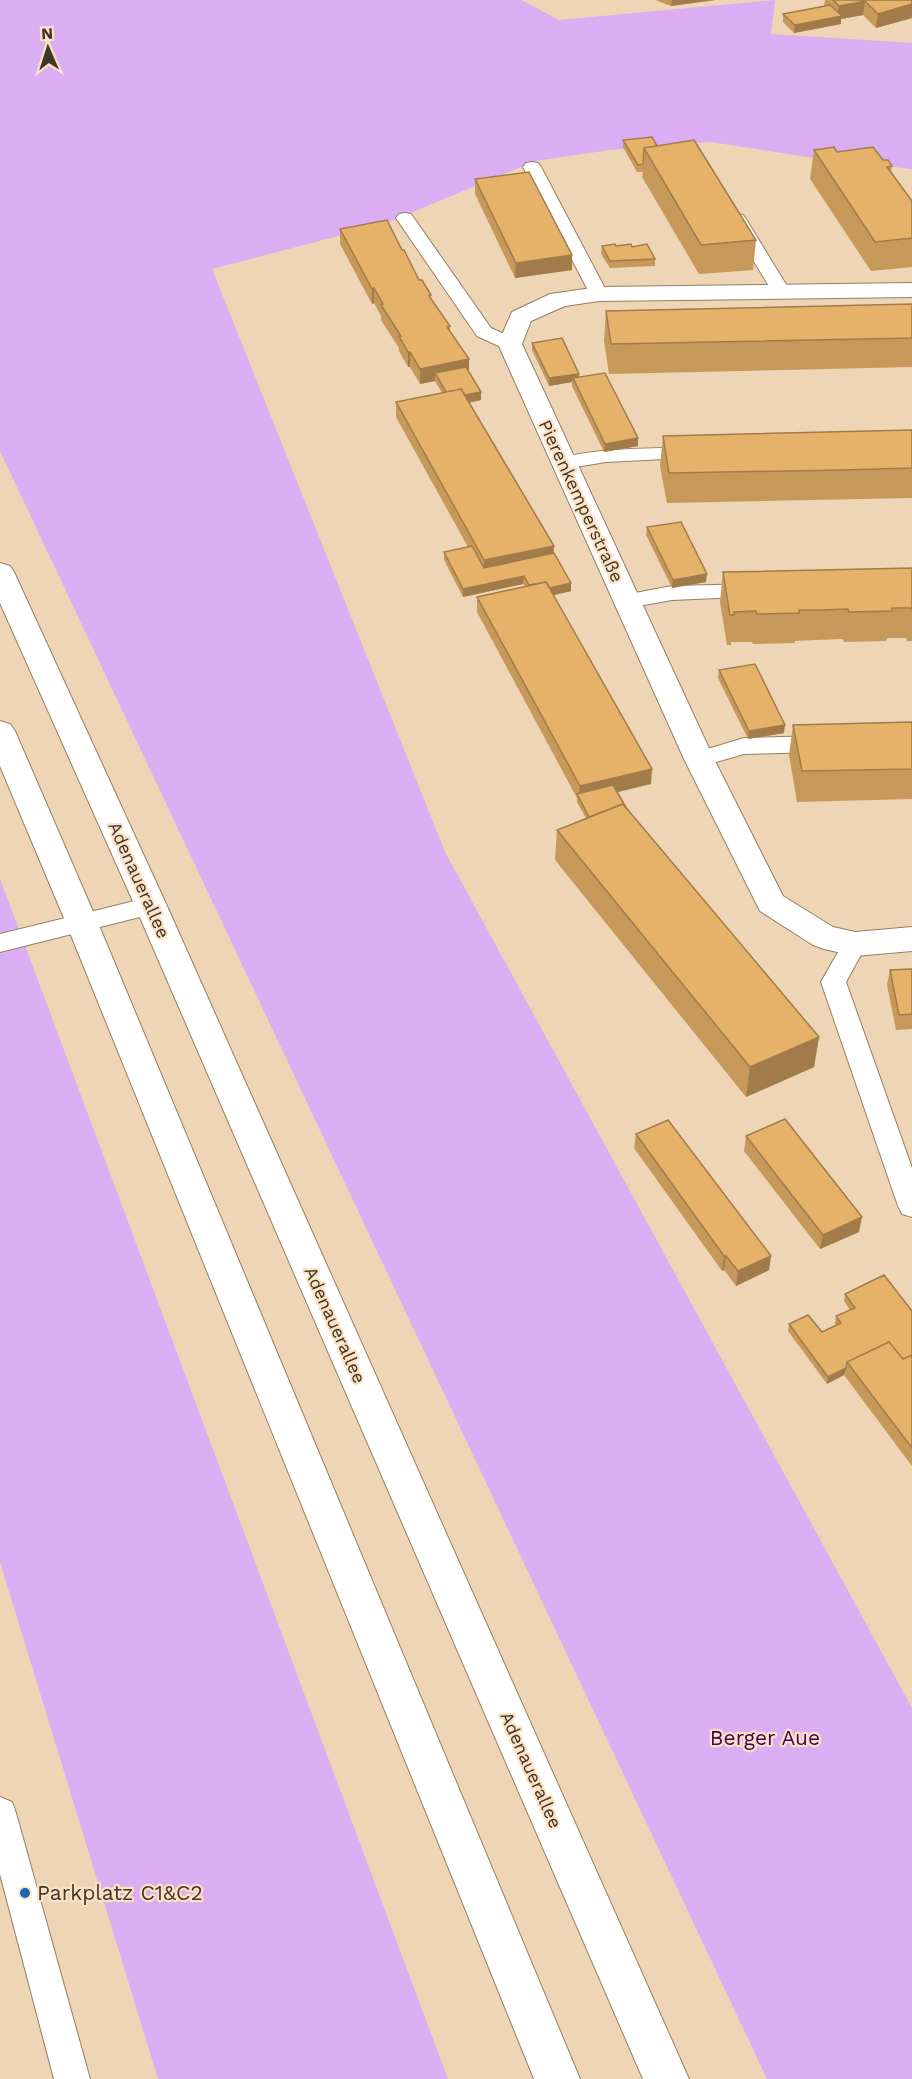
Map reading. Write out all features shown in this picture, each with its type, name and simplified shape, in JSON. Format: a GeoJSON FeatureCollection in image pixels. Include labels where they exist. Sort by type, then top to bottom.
{"type":"FeatureCollection","features":[{"type":"Feature","properties":{"kind":"main road"},"geometry":{"type":"LineString","coordinates":[[510,344],[521,316],[559,299],[599,294],[912,290]]}},
{"type":"Feature","properties":{"kind":"main road","name":"Pierenkemperstraße"},"geometry":{"type":"LineString","coordinates":[[510,344],[562,463],[699,759],[771,903],[824,937],[855,944],[912,939]]}},
{"type":"Feature","properties":{"kind":"main road","name":"Adenauerallee"},"geometry":{"type":"LineString","coordinates":[[0,572],[151,906],[666,2079]]}},
{"type":"Feature","properties":{"kind":"main road"},"geometry":{"type":"LineString","coordinates":[[0,731],[82,923],[557,2079]]}},
{"type":"Feature","properties":{"kind":"lane"},"geometry":{"type":"LineString","coordinates":[[532,167],[599,294]]}},
{"type":"Feature","properties":{"kind":"lane"},"geometry":{"type":"LineString","coordinates":[[726,200],[781,291]]}},
{"type":"Feature","properties":{"kind":"lane"},"geometry":{"type":"LineString","coordinates":[[405,218],[484,332],[510,344]]}},
{"type":"Feature","properties":{"kind":"lane"},"geometry":{"type":"LineString","coordinates":[[562,463],[606,456],[712,453]]}},
{"type":"Feature","properties":{"kind":"lane"},"geometry":{"type":"LineString","coordinates":[[627,601],[672,594],[780,590]]}},
{"type":"Feature","properties":{"kind":"lane"},"geometry":{"type":"LineString","coordinates":[[699,759],[744,746],[845,743]]}},
{"type":"Feature","properties":{"kind":"lane"},"geometry":{"type":"LineString","coordinates":[[0,943],[151,906]]}},
{"type":"Feature","properties":{"kind":"lane"},"geometry":{"type":"LineString","coordinates":[[855,944],[833,982],[912,1206]]}},
{"type":"Feature","properties":{"kind":"lane"},"geometry":{"type":"LineString","coordinates":[[0,1813],[72,2079]]}},
{"type":"Feature","properties":{"kind":"green space","name":"Berger Aue"},"geometry":{"type":"Polygon","coordinates":[[[0,0],[521,0],[559,20],[775,0],[771,34],[912,43],[912,169],[834,161],[711,142],[610,150],[535,161],[384,224],[212,269],[445,852],[912,1708],[912,2079],[767,2079],[0,451],[0,0]]]}},
{"type":"Feature","properties":{"kind":"green space"},"geometry":{"type":"Polygon","coordinates":[[[0,879],[448,2079],[158,2079],[0,1562],[0,879]]]}},
{"type":"Feature","properties":{"kind":"building"},"geometry":{"type":"Polygon","coordinates":[[[833,0],[912,0],[912,4],[878,14],[865,1],[839,6],[833,0]]]}},
{"type":"Feature","properties":{"kind":"building"},"geometry":{"type":"Polygon","coordinates":[[[830,5],[842,16],[795,25],[783,14],[830,5]]]}},
{"type":"Feature","properties":{"kind":"building"},"geometry":{"type":"Polygon","coordinates":[[[652,137],[657,146],[644,148],[643,164],[638,165],[623,140],[652,137]]]}},
{"type":"Feature","properties":{"kind":"building"},"geometry":{"type":"Polygon","coordinates":[[[694,140],[756,240],[701,245],[644,148],[694,140]]]}},
{"type":"Feature","properties":{"kind":"building"},"geometry":{"type":"Polygon","coordinates":[[[834,147],[837,152],[873,147],[883,160],[888,160],[892,166],[887,167],[912,201],[912,238],[875,242],[814,150],[834,147]]]}},
{"type":"Feature","properties":{"kind":"building"},"geometry":{"type":"Polygon","coordinates":[[[529,172],[572,255],[516,263],[475,179],[529,172]]]}},
{"type":"Feature","properties":{"kind":"building"},"geometry":{"type":"Polygon","coordinates":[[[387,220],[419,280],[422,280],[431,295],[429,296],[450,326],[447,327],[469,359],[420,369],[408,352],[340,229],[387,220]]]}},
{"type":"Feature","properties":{"kind":"building"},"geometry":{"type":"Polygon","coordinates":[[[615,244],[616,246],[631,244],[632,247],[647,244],[655,259],[610,261],[602,246],[615,244]]]}},
{"type":"Feature","properties":{"kind":"building"},"geometry":{"type":"Polygon","coordinates":[[[912,304],[912,338],[611,344],[606,311],[912,304]]]}},
{"type":"Feature","properties":{"kind":"building"},"geometry":{"type":"Polygon","coordinates":[[[562,338],[579,374],[549,378],[532,343],[562,338]]]}},
{"type":"Feature","properties":{"kind":"building"},"geometry":{"type":"Polygon","coordinates":[[[466,367],[481,392],[465,395],[461,389],[446,392],[435,373],[466,367]]]}},
{"type":"Feature","properties":{"kind":"building"},"geometry":{"type":"Polygon","coordinates":[[[605,373],[638,438],[605,444],[573,378],[605,373]]]}},
{"type":"Feature","properties":{"kind":"building"},"geometry":{"type":"Polygon","coordinates":[[[461,389],[554,546],[484,560],[396,402],[461,389]]]}},
{"type":"Feature","properties":{"kind":"building"},"geometry":{"type":"Polygon","coordinates":[[[912,430],[912,468],[842,470],[669,473],[663,436],[912,430]]]}},
{"type":"Feature","properties":{"kind":"building"},"geometry":{"type":"Polygon","coordinates":[[[681,522],[707,574],[673,580],[647,527],[681,522]]]}},
{"type":"Feature","properties":{"kind":"building"},"geometry":{"type":"Polygon","coordinates":[[[472,546],[484,568],[554,553],[571,583],[550,588],[546,582],[529,585],[524,576],[463,589],[444,552],[472,546]]]}},
{"type":"Feature","properties":{"kind":"building"},"geometry":{"type":"Polygon","coordinates":[[[912,568],[912,610],[911,608],[892,608],[892,611],[849,612],[848,609],[799,610],[799,613],[757,614],[756,611],[734,612],[734,615],[730,615],[723,572],[912,568]]]}},
{"type":"Feature","properties":{"kind":"building"},"geometry":{"type":"Polygon","coordinates":[[[546,582],[652,769],[580,786],[477,597],[546,582]]]}},
{"type":"Feature","properties":{"kind":"building"},"geometry":{"type":"Polygon","coordinates":[[[755,664],[785,725],[749,731],[719,670],[755,664]]]}},
{"type":"Feature","properties":{"kind":"building"},"geometry":{"type":"Polygon","coordinates":[[[912,722],[912,769],[802,771],[793,725],[912,722]]]}},
{"type":"Feature","properties":{"kind":"building"},"geometry":{"type":"Polygon","coordinates":[[[613,785],[627,809],[623,804],[589,817],[577,794],[613,785]]]}},
{"type":"Feature","properties":{"kind":"building"},"geometry":{"type":"Polygon","coordinates":[[[623,804],[819,1037],[750,1067],[557,830],[623,804]]]}},
{"type":"Feature","properties":{"kind":"building"},"geometry":{"type":"Polygon","coordinates":[[[912,969],[912,1014],[899,1015],[890,970],[912,969]]]}},
{"type":"Feature","properties":{"kind":"building"},"geometry":{"type":"Polygon","coordinates":[[[785,1119],[862,1217],[823,1235],[746,1136],[785,1119]]]}},
{"type":"Feature","properties":{"kind":"building"},"geometry":{"type":"Polygon","coordinates":[[[668,1120],[771,1256],[738,1271],[724,1256],[636,1134],[668,1120]]]}},
{"type":"Feature","properties":{"kind":"building"},"geometry":{"type":"Polygon","coordinates":[[[884,1275],[912,1311],[912,1355],[903,1359],[889,1342],[847,1362],[846,1368],[828,1377],[789,1324],[808,1315],[822,1332],[841,1323],[836,1316],[855,1308],[845,1294],[884,1275]]]}},
{"type":"Feature","properties":{"kind":"building"},"geometry":{"type":"Polygon","coordinates":[[[889,1342],[903,1359],[912,1355],[912,1448],[847,1362],[889,1342]]]}},
{"type":"Feature","properties":{"kind":"place","name":"Parkplatz C1&C2"},"geometry":{"type":"Point","coordinates":[25,1893]}}]}
